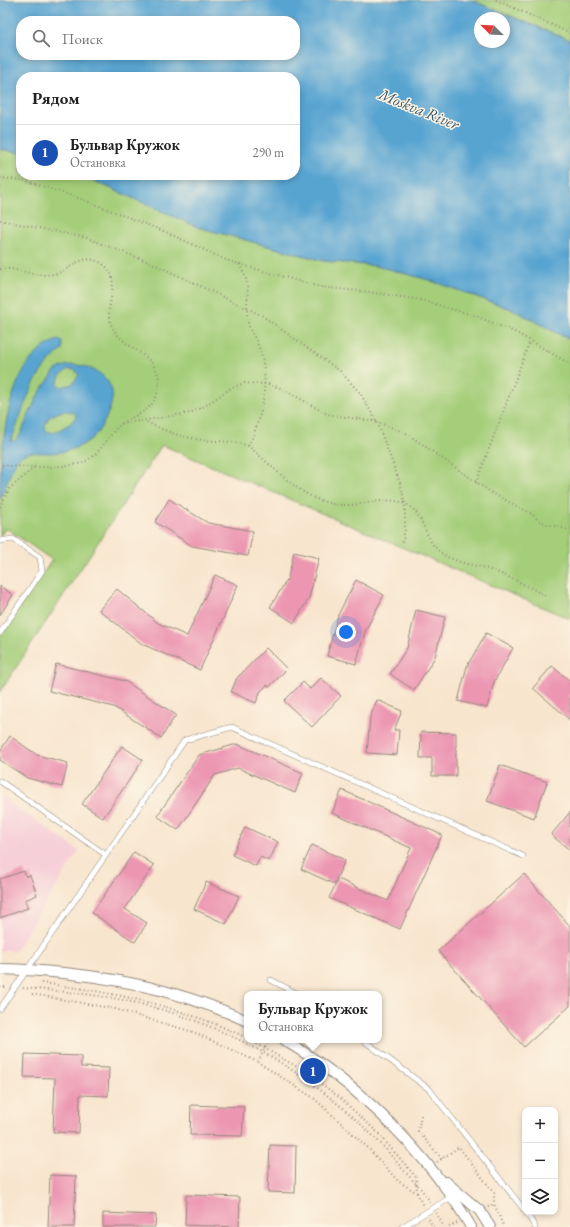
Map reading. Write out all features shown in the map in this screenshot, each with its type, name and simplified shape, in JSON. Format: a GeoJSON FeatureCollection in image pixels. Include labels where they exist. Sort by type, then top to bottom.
{"type":"FeatureCollection","features":[{"type":"Feature","properties":{"kind":"street"},"geometry":{"type":"LineString","coordinates":[[0,969],[52,970],[112,979],[158,989],[202,1002],[244,1020]]}},
{"type":"Feature","properties":{"kind":"street"},"geometry":{"type":"LineString","coordinates":[[289,1043],[318,1061],[365,1100],[413,1147],[429,1168],[456,1195],[480,1211],[490,1227]]}},
{"type":"Feature","properties":{"kind":"street"},"geometry":{"type":"LineString","coordinates":[[456,1195],[472,1227]]}},
{"type":"Feature","properties":{"kind":"lane"},"geometry":{"type":"LineString","coordinates":[[0,541],[13,539],[40,557],[42,571],[0,633]]}},
{"type":"Feature","properties":{"kind":"lane"},"geometry":{"type":"LineString","coordinates":[[0,1008],[185,740],[232,727],[523,856]]}},
{"type":"Feature","properties":{"kind":"lane"},"geometry":{"type":"LineString","coordinates":[[0,781],[106,855]]}},
{"type":"Feature","properties":{"kind":"lane"},"geometry":{"type":"LineString","coordinates":[[271,980],[292,991]]}},
{"type":"Feature","properties":{"kind":"lane"},"geometry":{"type":"LineString","coordinates":[[367,1043],[429,1089],[522,1207]]}},
{"type":"Feature","properties":{"kind":"lane"},"geometry":{"type":"LineString","coordinates":[[402,1227],[456,1195]]}},
{"type":"Feature","properties":{"kind":"lane"},"geometry":{"type":"LineString","coordinates":[[528,1215],[535,1227]]}},
{"type":"Feature","properties":{"kind":"path"},"geometry":{"type":"LineString","coordinates":[[496,0],[570,33]]}},
{"type":"Feature","properties":{"kind":"path"},"geometry":{"type":"LineString","coordinates":[[0,178],[16,179]]}},
{"type":"Feature","properties":{"kind":"path"},"geometry":{"type":"LineString","coordinates":[[23,180],[76,197],[166,232],[226,260],[320,287],[369,292],[421,300],[476,316],[530,341],[570,364]]}},
{"type":"Feature","properties":{"kind":"path"},"geometry":{"type":"LineString","coordinates":[[0,220],[87,238],[154,264],[261,315],[340,371],[360,393],[377,422],[400,483],[405,503],[406,529],[402,545]]}},
{"type":"Feature","properties":{"kind":"path"},"geometry":{"type":"LineString","coordinates":[[0,269],[18,269],[32,274],[50,275],[66,269],[76,261],[84,259],[100,262],[107,268],[112,278],[114,287],[109,310],[110,322],[115,333],[122,341],[151,361],[159,380],[158,390],[154,401],[145,411],[121,424],[112,432],[96,454],[84,462],[71,465],[0,465]]}},
{"type":"Feature","properties":{"kind":"path"},"geometry":{"type":"LineString","coordinates":[[240,264],[246,275],[249,290],[248,322],[250,331],[258,345],[263,362],[264,384],[262,407],[256,431],[248,446]]}},
{"type":"Feature","properties":{"kind":"path"},"geometry":{"type":"LineString","coordinates":[[476,483],[530,341]]}},
{"type":"Feature","properties":{"kind":"path"},"geometry":{"type":"LineString","coordinates":[[121,424],[146,422],[190,413],[204,407],[231,388],[244,383],[264,384],[283,390],[327,414],[377,422],[406,433],[476,483],[532,514],[542,522],[570,530]]}},
{"type":"Feature","properties":{"kind":"path"},"geometry":{"type":"LineString","coordinates":[[146,422],[180,436],[203,440],[238,442],[248,446],[299,490],[330,504],[348,505],[390,501],[405,503],[416,511],[429,538],[439,551],[449,558],[515,579],[546,596]]}},
{"type":"Feature","properties":{"kind":"path"},"geometry":{"type":"LineString","coordinates":[[0,507],[9,488],[27,472],[37,466]]}},
{"type":"Feature","properties":{"kind":"path"},"geometry":{"type":"LineString","coordinates":[[41,983],[93,990],[146,1000],[218,1024],[244,1037]]}},
{"type":"Feature","properties":{"kind":"path"},"geometry":{"type":"LineString","coordinates":[[45,991],[102,996],[154,1007],[212,1028],[263,1052],[294,1070],[338,1104],[378,1141],[424,1191],[444,1227]]}},
{"type":"Feature","properties":{"kind":"path"},"geometry":{"type":"LineString","coordinates":[[32,994],[116,1009],[193,1032],[258,1062],[315,1099],[369,1149],[398,1181],[417,1193]]}},
{"type":"Feature","properties":{"kind":"path"},"geometry":{"type":"LineString","coordinates":[[257,1043],[266,1047],[304,1071],[338,1096],[378,1133],[416,1177],[417,1193],[433,1227]]}},
{"type":"Feature","properties":{"kind":"path"},"geometry":{"type":"LineString","coordinates":[[258,1062],[268,1043]]}},
{"type":"Feature","properties":{"kind":"path"},"geometry":{"type":"LineString","coordinates":[[421,1115],[418,1131],[442,1159]]}},
{"type":"Feature","properties":{"kind":"path"},"geometry":{"type":"LineString","coordinates":[[429,1168],[459,1146],[494,1193],[494,1204]]}},
{"type":"Feature","properties":{"kind":"shaded area"},"geometry":{"type":"Polygon","coordinates":[[[0,795],[79,851],[15,951],[0,951],[0,795]]]}},
{"type":"Feature","properties":{"kind":"green space"},"geometry":{"type":"Polygon","coordinates":[[[471,0],[570,0],[570,40],[510,16],[510,12],[501,12],[471,0]]]}},
{"type":"Feature","properties":{"kind":"green space"},"geometry":{"type":"Polygon","coordinates":[[[0,149],[16,152],[16,180],[92,180],[197,227],[324,261],[377,266],[429,280],[514,310],[570,340],[570,619],[162,445],[0,692],[0,636],[52,560],[6,528],[0,536],[0,149]]]}},
{"type":"Feature","properties":{"kind":"water","name":"Moskva River"},"geometry":{"type":"Polygon","coordinates":[[[0,0],[471,0],[501,12],[474,12],[474,48],[510,48],[510,16],[570,40],[570,340],[514,310],[429,280],[377,266],[324,261],[197,227],[92,180],[300,180],[300,72],[16,72],[16,152],[0,149],[0,0]]]}},
{"type":"Feature","properties":{"kind":"water"},"geometry":{"type":"Polygon","coordinates":[[[58,340],[62,341],[62,350],[51,359],[43,369],[30,391],[11,441],[15,441],[20,435],[43,387],[55,371],[62,367],[79,365],[96,371],[109,383],[112,391],[111,405],[101,427],[89,441],[81,446],[64,452],[34,452],[22,455],[17,460],[12,470],[0,499],[4,432],[9,408],[16,386],[27,366],[40,350],[58,340]],[[68,369],[59,377],[58,384],[61,387],[72,384],[79,375],[75,370],[68,369]],[[62,411],[49,417],[45,425],[46,431],[54,433],[71,423],[76,416],[74,412],[62,411]]]}},
{"type":"Feature","properties":{"kind":"building"},"geometry":{"type":"Polygon","coordinates":[[[169,499],[208,523],[253,531],[248,556],[192,546],[155,522],[169,499]]]}},
{"type":"Feature","properties":{"kind":"building"},"geometry":{"type":"Polygon","coordinates":[[[294,552],[319,558],[309,598],[294,623],[270,607],[288,578],[294,552]]]}},
{"type":"Feature","properties":{"kind":"building"},"geometry":{"type":"Polygon","coordinates":[[[215,575],[238,585],[200,670],[142,644],[99,610],[117,589],[158,623],[187,636],[215,575]]]}},
{"type":"Feature","properties":{"kind":"building"},"geometry":{"type":"Polygon","coordinates":[[[356,580],[384,595],[365,631],[356,664],[327,656],[338,615],[356,580]]]}},
{"type":"Feature","properties":{"kind":"building"},"geometry":{"type":"Polygon","coordinates":[[[0,586],[13,595],[0,615],[0,586]]]}},
{"type":"Feature","properties":{"kind":"building"},"geometry":{"type":"Polygon","coordinates":[[[416,610],[445,617],[435,657],[414,690],[390,674],[407,648],[416,610]]]}},
{"type":"Feature","properties":{"kind":"building"},"geometry":{"type":"Polygon","coordinates":[[[486,633],[513,648],[494,682],[487,708],[458,701],[467,666],[486,633]]]}},
{"type":"Feature","properties":{"kind":"building"},"geometry":{"type":"Polygon","coordinates":[[[266,648],[287,669],[269,687],[267,685],[260,692],[256,703],[231,692],[237,678],[266,648]]]}},
{"type":"Feature","properties":{"kind":"building"},"geometry":{"type":"Polygon","coordinates":[[[56,664],[125,681],[176,715],[161,738],[114,707],[49,691],[56,664]]]}},
{"type":"Feature","properties":{"kind":"building"},"geometry":{"type":"Polygon","coordinates":[[[552,666],[570,681],[570,720],[533,688],[552,666]]]}},
{"type":"Feature","properties":{"kind":"building"},"geometry":{"type":"Polygon","coordinates":[[[321,678],[341,696],[312,727],[284,701],[303,682],[310,689],[321,678]]]}},
{"type":"Feature","properties":{"kind":"building"},"geometry":{"type":"Polygon","coordinates":[[[377,700],[402,711],[394,730],[399,730],[397,755],[367,753],[370,717],[377,700]]]}},
{"type":"Feature","properties":{"kind":"building"},"geometry":{"type":"Polygon","coordinates":[[[421,732],[456,733],[456,776],[432,776],[432,758],[420,758],[421,732]]]}},
{"type":"Feature","properties":{"kind":"building"},"geometry":{"type":"Polygon","coordinates":[[[10,736],[37,755],[68,763],[62,787],[27,778],[0,760],[0,751],[10,736]]]}},
{"type":"Feature","properties":{"kind":"building"},"geometry":{"type":"Polygon","coordinates":[[[237,744],[303,773],[295,793],[238,768],[215,775],[178,830],[157,816],[199,755],[237,744]]]}},
{"type":"Feature","properties":{"kind":"building"},"geometry":{"type":"Polygon","coordinates":[[[122,746],[143,760],[103,818],[82,804],[122,746]]]}},
{"type":"Feature","properties":{"kind":"building"},"geometry":{"type":"Polygon","coordinates":[[[500,765],[547,782],[534,818],[487,801],[500,765]]]}},
{"type":"Feature","properties":{"kind":"building"},"geometry":{"type":"Polygon","coordinates":[[[342,790],[442,835],[400,929],[329,898],[338,879],[388,901],[411,848],[332,813],[342,790]]]}},
{"type":"Feature","properties":{"kind":"building"},"geometry":{"type":"Polygon","coordinates":[[[570,812],[570,850],[551,835],[570,812]]]}},
{"type":"Feature","properties":{"kind":"building"},"geometry":{"type":"Polygon","coordinates":[[[245,827],[278,842],[269,861],[260,857],[256,866],[232,855],[245,827]]]}},
{"type":"Feature","properties":{"kind":"building"},"geometry":{"type":"Polygon","coordinates":[[[312,845],[345,860],[334,884],[301,869],[312,845]]]}},
{"type":"Feature","properties":{"kind":"building"},"geometry":{"type":"Polygon","coordinates":[[[134,852],[154,865],[125,909],[147,923],[135,942],[92,913],[134,852]]]}},
{"type":"Feature","properties":{"kind":"building"},"geometry":{"type":"Polygon","coordinates":[[[24,871],[26,877],[30,875],[37,895],[25,900],[28,908],[0,918],[0,879],[24,871]]]}},
{"type":"Feature","properties":{"kind":"building"},"geometry":{"type":"Polygon","coordinates":[[[524,874],[570,926],[570,1006],[524,1047],[438,951],[524,874]]]}},
{"type":"Feature","properties":{"kind":"building"},"geometry":{"type":"Polygon","coordinates":[[[206,882],[239,896],[226,924],[194,909],[206,882]]]}},
{"type":"Feature","properties":{"kind":"building"},"geometry":{"type":"Polygon","coordinates":[[[25,1054],[81,1056],[81,1067],[109,1068],[108,1096],[80,1095],[79,1133],[53,1132],[55,1078],[24,1077],[25,1054]]]}},
{"type":"Feature","properties":{"kind":"building"},"geometry":{"type":"Polygon","coordinates":[[[191,1105],[244,1107],[242,1136],[190,1135],[191,1105]]]}},
{"type":"Feature","properties":{"kind":"building"},"geometry":{"type":"Polygon","coordinates":[[[270,1145],[296,1146],[295,1193],[268,1192],[270,1145]]]}},
{"type":"Feature","properties":{"kind":"building"},"geometry":{"type":"Polygon","coordinates":[[[50,1175],[76,1176],[74,1227],[48,1227],[50,1175]]]}},
{"type":"Feature","properties":{"kind":"building"},"geometry":{"type":"Polygon","coordinates":[[[186,1195],[240,1197],[239,1227],[185,1225],[186,1195]]]}},
{"type":"Feature","properties":{"kind":"building"},"geometry":{"type":"Polygon","coordinates":[[[103,1213],[156,1215],[155,1227],[103,1227],[103,1213]]]}},
{"type":"Feature","properties":{"kind":"place","name":"Бульвар Кружок"},"geometry":{"type":"Point","coordinates":[313,1071]}}]}
